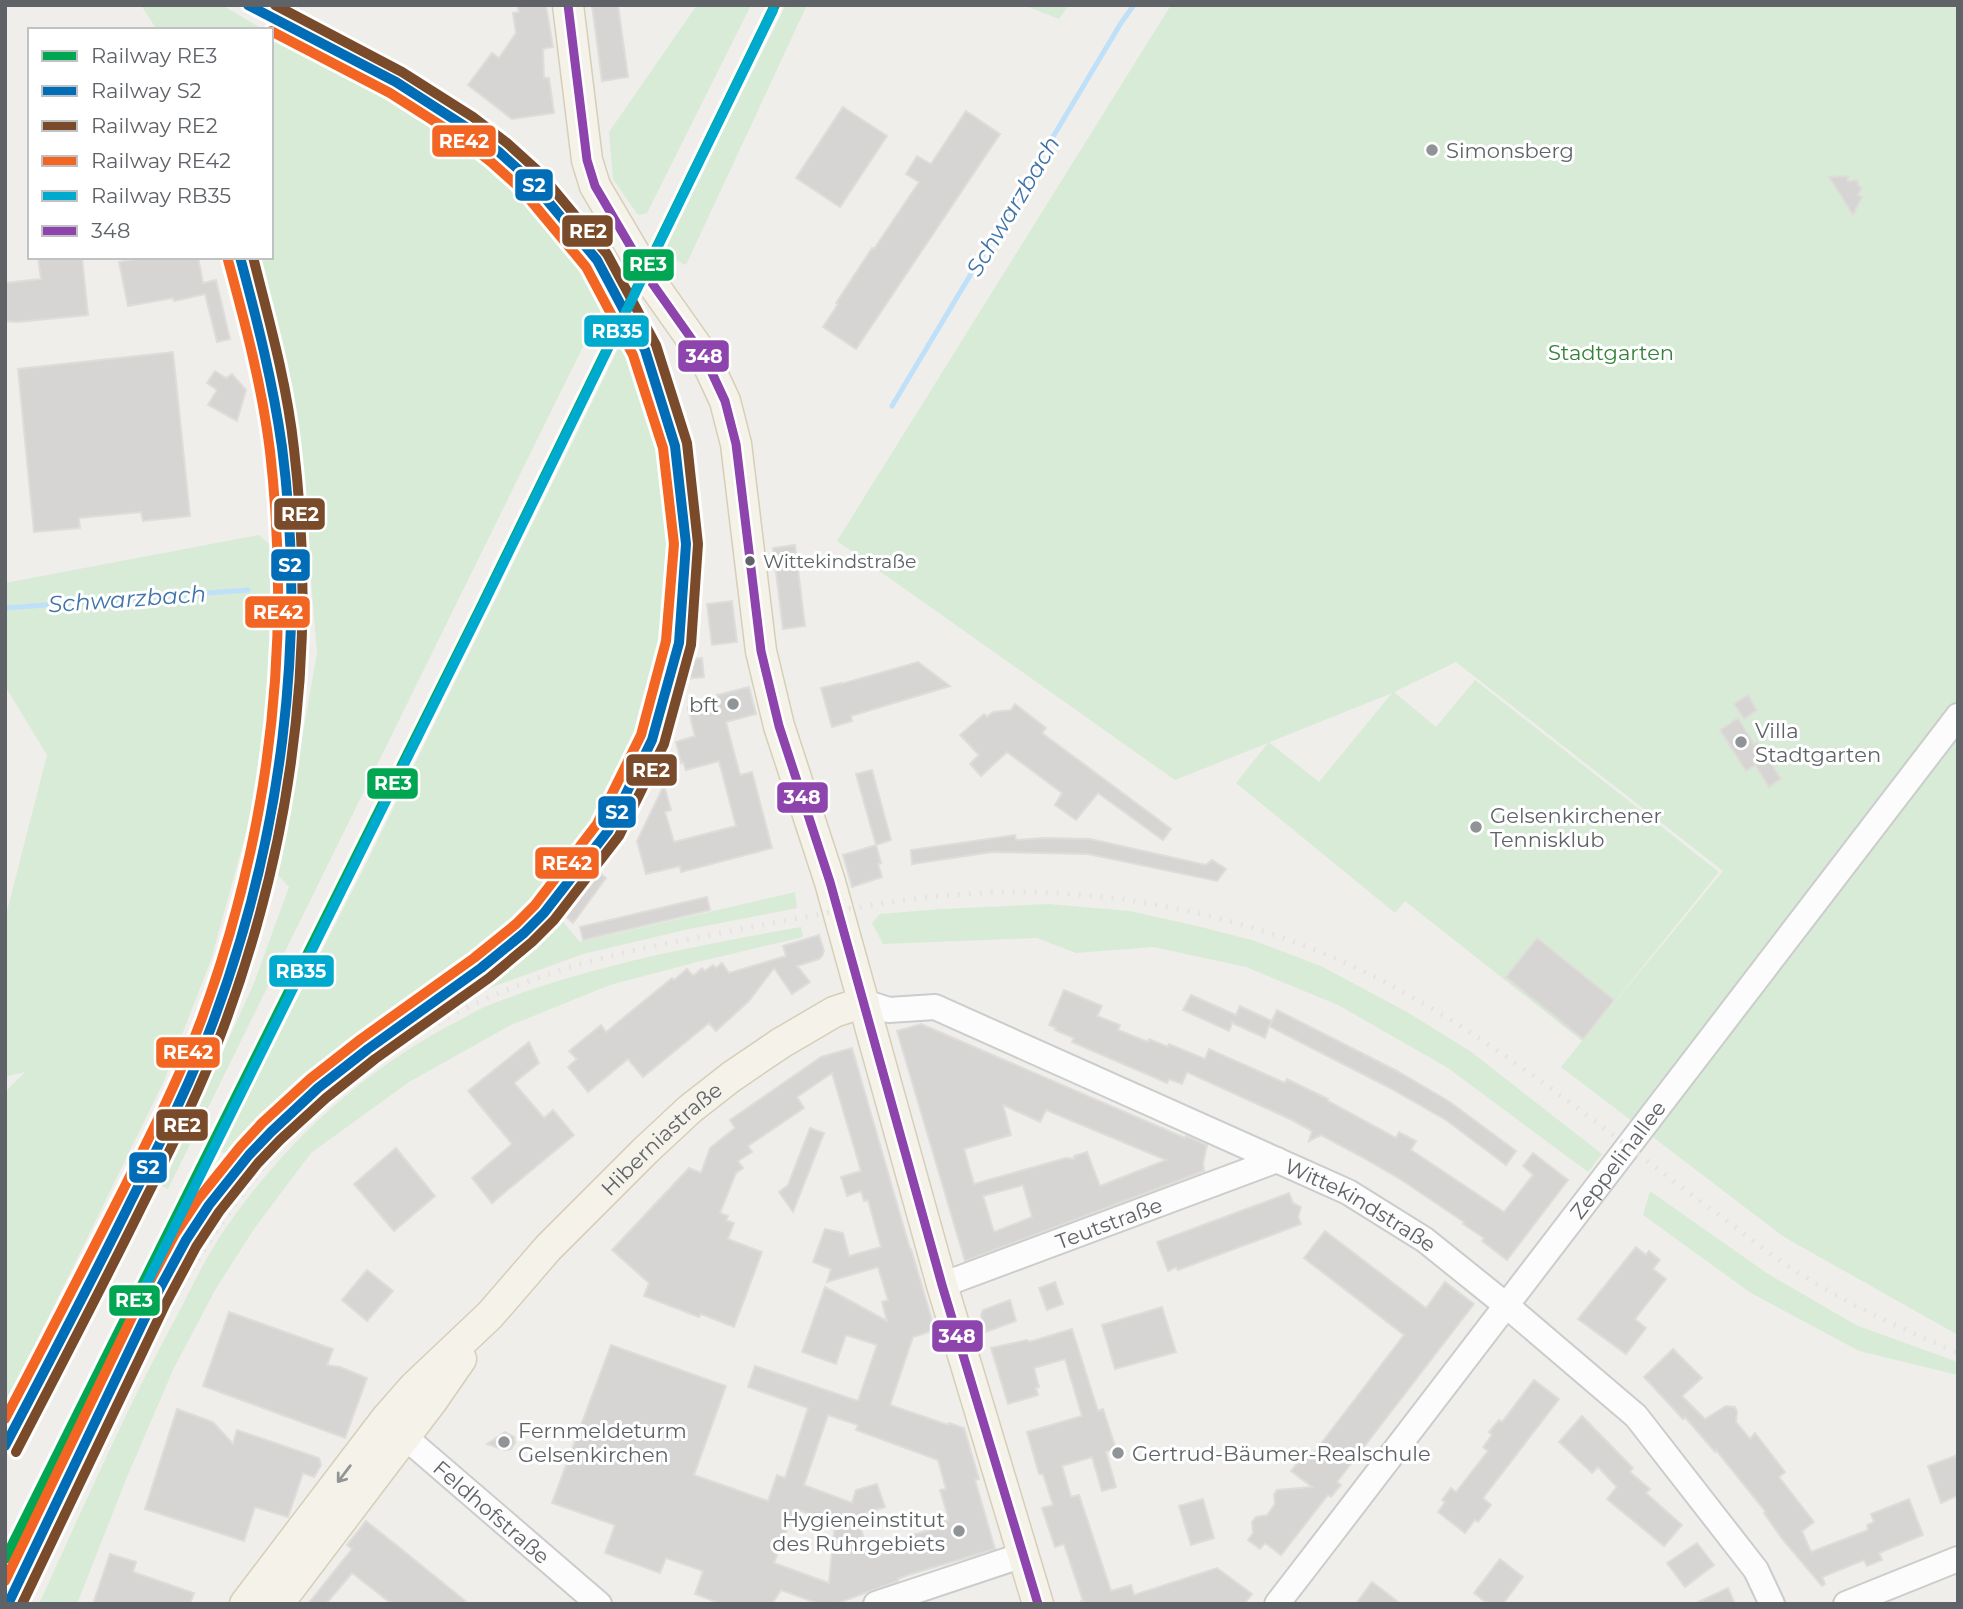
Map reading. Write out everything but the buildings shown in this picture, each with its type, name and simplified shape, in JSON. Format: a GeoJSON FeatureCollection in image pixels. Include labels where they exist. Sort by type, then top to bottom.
{"type":"FeatureCollection","features":[{"type":"Feature","properties":{"kind":"main road"},"geometry":{"type":"LineString","coordinates":[[568,5],[586,160],[595,186],[652,283],[705,358],[724,401],[736,444],[761,651],[779,726],[830,881],[942,1285],[1038,1604]]}},
{"type":"Feature","properties":{"kind":"main road","name":"Hiberniastraße"},"geometry":{"type":"LineString","coordinates":[[278,1604],[395,1428],[414,1387],[490,1315],[548,1248],[690,1109],[781,1043],[834,1012],[864,1002]]}},
{"type":"Feature","properties":{"kind":"main road","name":"Hiberniastraße"},"geometry":{"type":"LineString","coordinates":[[246,1604],[395,1428]]}},
{"type":"Feature","properties":{"kind":"street","name":"Zeppelinallee"},"geometry":{"type":"LineString","coordinates":[[1277,1604],[1958,716]]}},
{"type":"Feature","properties":{"kind":"street","name":"Wittekindstraße"},"geometry":{"type":"LineString","coordinates":[[864,1002],[889,1010],[935,1007],[1348,1192],[1425,1240],[1636,1416],[1756,1570],[1776,1587],[1785,1604]]}},
{"type":"Feature","properties":{"kind":"street","name":"Teutstraße"},"geometry":{"type":"LineString","coordinates":[[942,1285],[1277,1160]]}},
{"type":"Feature","properties":{"kind":"street","name":"Feldhofstraße"},"geometry":{"type":"LineString","coordinates":[[395,1428],[599,1604]]}},
{"type":"Feature","properties":{"kind":"street"},"geometry":{"type":"LineString","coordinates":[[876,1604],[1023,1555]]}},
{"type":"Feature","properties":{"kind":"street"},"geometry":{"type":"LineString","coordinates":[[1846,1604],[1958,1559]]}},
{"type":"Feature","properties":{"kind":"street","name":"Wittekindstraße"},"geometry":{"type":"LineString","coordinates":[[1756,1570],[1772,1604]]}},
{"type":"Feature","properties":{"kind":"green space"},"geometry":{"type":"Polygon","coordinates":[[[141,5],[222,5],[261,28],[156,28],[141,5]]]}},
{"type":"Feature","properties":{"kind":"green space"},"geometry":{"type":"Polygon","coordinates":[[[697,5],[751,5],[647,213],[638,215],[613,179],[609,132],[697,5]]]}},
{"type":"Feature","properties":{"kind":"green space"},"geometry":{"type":"Polygon","coordinates":[[[786,5],[807,5],[686,265],[661,253],[786,5]]]}},
{"type":"Feature","properties":{"kind":"green space"},"geometry":{"type":"Polygon","coordinates":[[[1023,5],[1069,5],[1059,19],[1023,5]]]}},
{"type":"Feature","properties":{"kind":"green space","name":"Stadtgarten"},"geometry":{"type":"Polygon","coordinates":[[[1171,5],[1958,5],[1958,1335],[1784,1237],[1561,1067],[1582,1041],[1405,901],[1395,913],[1236,783],[1268,743],[1175,780],[837,541],[1171,5]],[[1456,662],[1394,692],[1436,727],[1475,680],[1719,872],[1591,1031],[1723,871],[1456,662]],[[1392,693],[1270,742],[1270,743],[1319,782],[1392,693]]]}},
{"type":"Feature","properties":{"kind":"green space"},"geometry":{"type":"Polygon","coordinates":[[[273,35],[382,89],[463,142],[527,198],[586,275],[602,308],[168,1189],[162,1186],[254,983],[289,887],[278,875],[317,653],[307,533],[286,363],[258,259],[273,259],[273,35]]]}},
{"type":"Feature","properties":{"kind":"green space"},"geometry":{"type":"Polygon","coordinates":[[[626,333],[660,442],[667,541],[668,605],[663,651],[651,701],[609,801],[578,850],[540,899],[473,960],[403,1006],[285,1097],[231,1157],[220,1151],[362,872],[626,333]]]}},
{"type":"Feature","properties":{"kind":"green space"},"geometry":{"type":"Polygon","coordinates":[[[259,535],[275,549],[274,653],[250,818],[211,960],[164,1081],[5,1406],[5,1092],[25,1072],[5,1077],[5,919],[47,755],[5,686],[5,583],[259,535]]]}},
{"type":"Feature","properties":{"kind":"green space"},"geometry":{"type":"Polygon","coordinates":[[[795,892],[797,908],[583,954],[484,990],[479,980],[554,911],[580,942],[795,892]]]}},
{"type":"Feature","properties":{"kind":"green space"},"geometry":{"type":"Polygon","coordinates":[[[1049,904],[1130,911],[1205,928],[1255,941],[1323,967],[1407,1012],[1470,1051],[1602,1154],[1588,1172],[1448,1068],[1338,1005],[1246,967],[1153,947],[1076,953],[1037,938],[883,944],[872,923],[880,914],[1049,904]]]}},
{"type":"Feature","properties":{"kind":"green space"},"geometry":{"type":"Polygon","coordinates":[[[801,927],[803,937],[610,985],[511,1025],[409,1082],[311,1153],[254,1229],[215,1290],[173,1370],[77,1604],[39,1604],[124,1420],[221,1235],[270,1171],[326,1113],[389,1063],[423,1041],[492,1004],[567,978],[606,968],[683,949],[801,927]]]}},
{"type":"Feature","properties":{"kind":"green space"},"geometry":{"type":"Polygon","coordinates":[[[1650,1191],[1768,1274],[1858,1326],[1958,1362],[1958,1375],[1859,1351],[1751,1293],[1643,1215],[1650,1191]]]}},
{"type":"Feature","properties":{"kind":"waterway","name":"Schwarzbach"},"geometry":{"type":"LineString","coordinates":[[892,406],[1134,5]]}},
{"type":"Feature","properties":{"kind":"waterway","name":"Schwarzbach"},"geometry":{"type":"LineString","coordinates":[[5,608],[248,590]]}},
{"type":"Feature","properties":{"kind":"railway"},"geometry":{"type":"LineString","coordinates":[[25,1604],[135,1377],[204,1250],[259,1172],[325,1103],[360,1074],[438,1023],[480,1002],[566,968],[676,942],[847,909],[918,899],[1026,892],[1113,898],[1199,914],[1283,938],[1324,953],[1411,996],[1502,1054],[1797,1272],[1876,1316],[1958,1353]]}},
{"type":"Feature","properties":{"kind":"rail line","name":"S2"},"geometry":{"type":"LineString","coordinates":[[8,1604],[154,1299],[186,1240],[209,1205],[249,1155],[318,1088],[481,968],[544,913],[608,831],[652,740],[679,643],[686,544],[675,446],[645,350],[597,260],[530,180],[466,127],[396,82],[248,5]]}},
{"type":"Feature","properties":{"kind":"rail line","name":"RE2"},"geometry":{"type":"LineString","coordinates":[[22,1604],[165,1305],[196,1247],[219,1212],[258,1163],[326,1098],[375,1059],[489,978],[554,920],[619,836],[664,744],[691,645],[698,544],[687,443],[656,345],[607,254],[539,172],[473,117],[402,72],[275,5]]}},
{"type":"Feature","properties":{"kind":"rail line","name":"RE3"},"geometry":{"type":"LineString","coordinates":[[5,1559],[480,609],[775,5]]}},
{"type":"Feature","properties":{"kind":"rail line","name":"RB35"},"geometry":{"type":"LineString","coordinates":[[143,1291],[483,605],[773,10]]}},
{"type":"Feature","properties":{"kind":"rail line","name":"RE42"},"geometry":{"type":"LineString","coordinates":[[5,1581],[143,1294],[175,1234],[199,1198],[262,1123],[310,1079],[474,958],[535,905],[597,824],[641,735],[666,641],[674,544],[663,448],[633,355],[586,267],[521,189],[459,137],[390,93],[273,32]]}},
{"type":"Feature","properties":{"kind":"rail line","name":"S2"},"geometry":{"type":"LineString","coordinates":[[5,1446],[114,1235],[194,1069],[237,953],[256,883],[271,811],[289,666],[289,520],[274,399],[241,259]]}},
{"type":"Feature","properties":{"kind":"rail line","name":"RE2"},"geometry":{"type":"LineString","coordinates":[[16,1452],[174,1142],[205,1073],[248,956],[283,814],[294,742],[300,669],[300,523],[287,400],[254,259]]}},
{"type":"Feature","properties":{"kind":"rail line","name":"RE42"},"geometry":{"type":"LineString","coordinates":[[5,1419],[175,1084],[202,1018],[225,949],[259,809],[276,667],[276,524],[270,451],[262,403],[228,260]]}},
{"type":"Feature","properties":{"kind":"transit line","name":"348"},"geometry":{"type":"LineString","coordinates":[[568,5],[587,160],[595,186],[652,283],[705,358],[725,401],[736,444],[761,651],[779,726],[830,882],[942,1285],[1038,1604]]}},
{"type":"Feature","properties":{"kind":"place","name":"Simonsberg"},"geometry":{"type":"Point","coordinates":[1432,150]}},
{"type":"Feature","properties":{"kind":"place","name":"Wittekindstraße"},"geometry":{"type":"Point","coordinates":[750,561]}},
{"type":"Feature","properties":{"kind":"place","name":"bft"},"geometry":{"type":"Point","coordinates":[733,704]}},
{"type":"Feature","properties":{"kind":"place","name":"Villa Stadtgarten"},"geometry":{"type":"Point","coordinates":[1741,742]}},
{"type":"Feature","properties":{"kind":"place","name":"Gelsenkirchener Tennisklub"},"geometry":{"type":"Point","coordinates":[1476,827]}},
{"type":"Feature","properties":{"kind":"place","name":"Fernmeldeturm Gelsenkirchen"},"geometry":{"type":"Point","coordinates":[504,1442]}},
{"type":"Feature","properties":{"kind":"place","name":"Gertrud-Bäumer-Realschule"},"geometry":{"type":"Point","coordinates":[1118,1453]}},
{"type":"Feature","properties":{"kind":"place","name":"Hygieneinstitut des Ruhrgebiets"},"geometry":{"type":"Point","coordinates":[959,1531]}}]}
